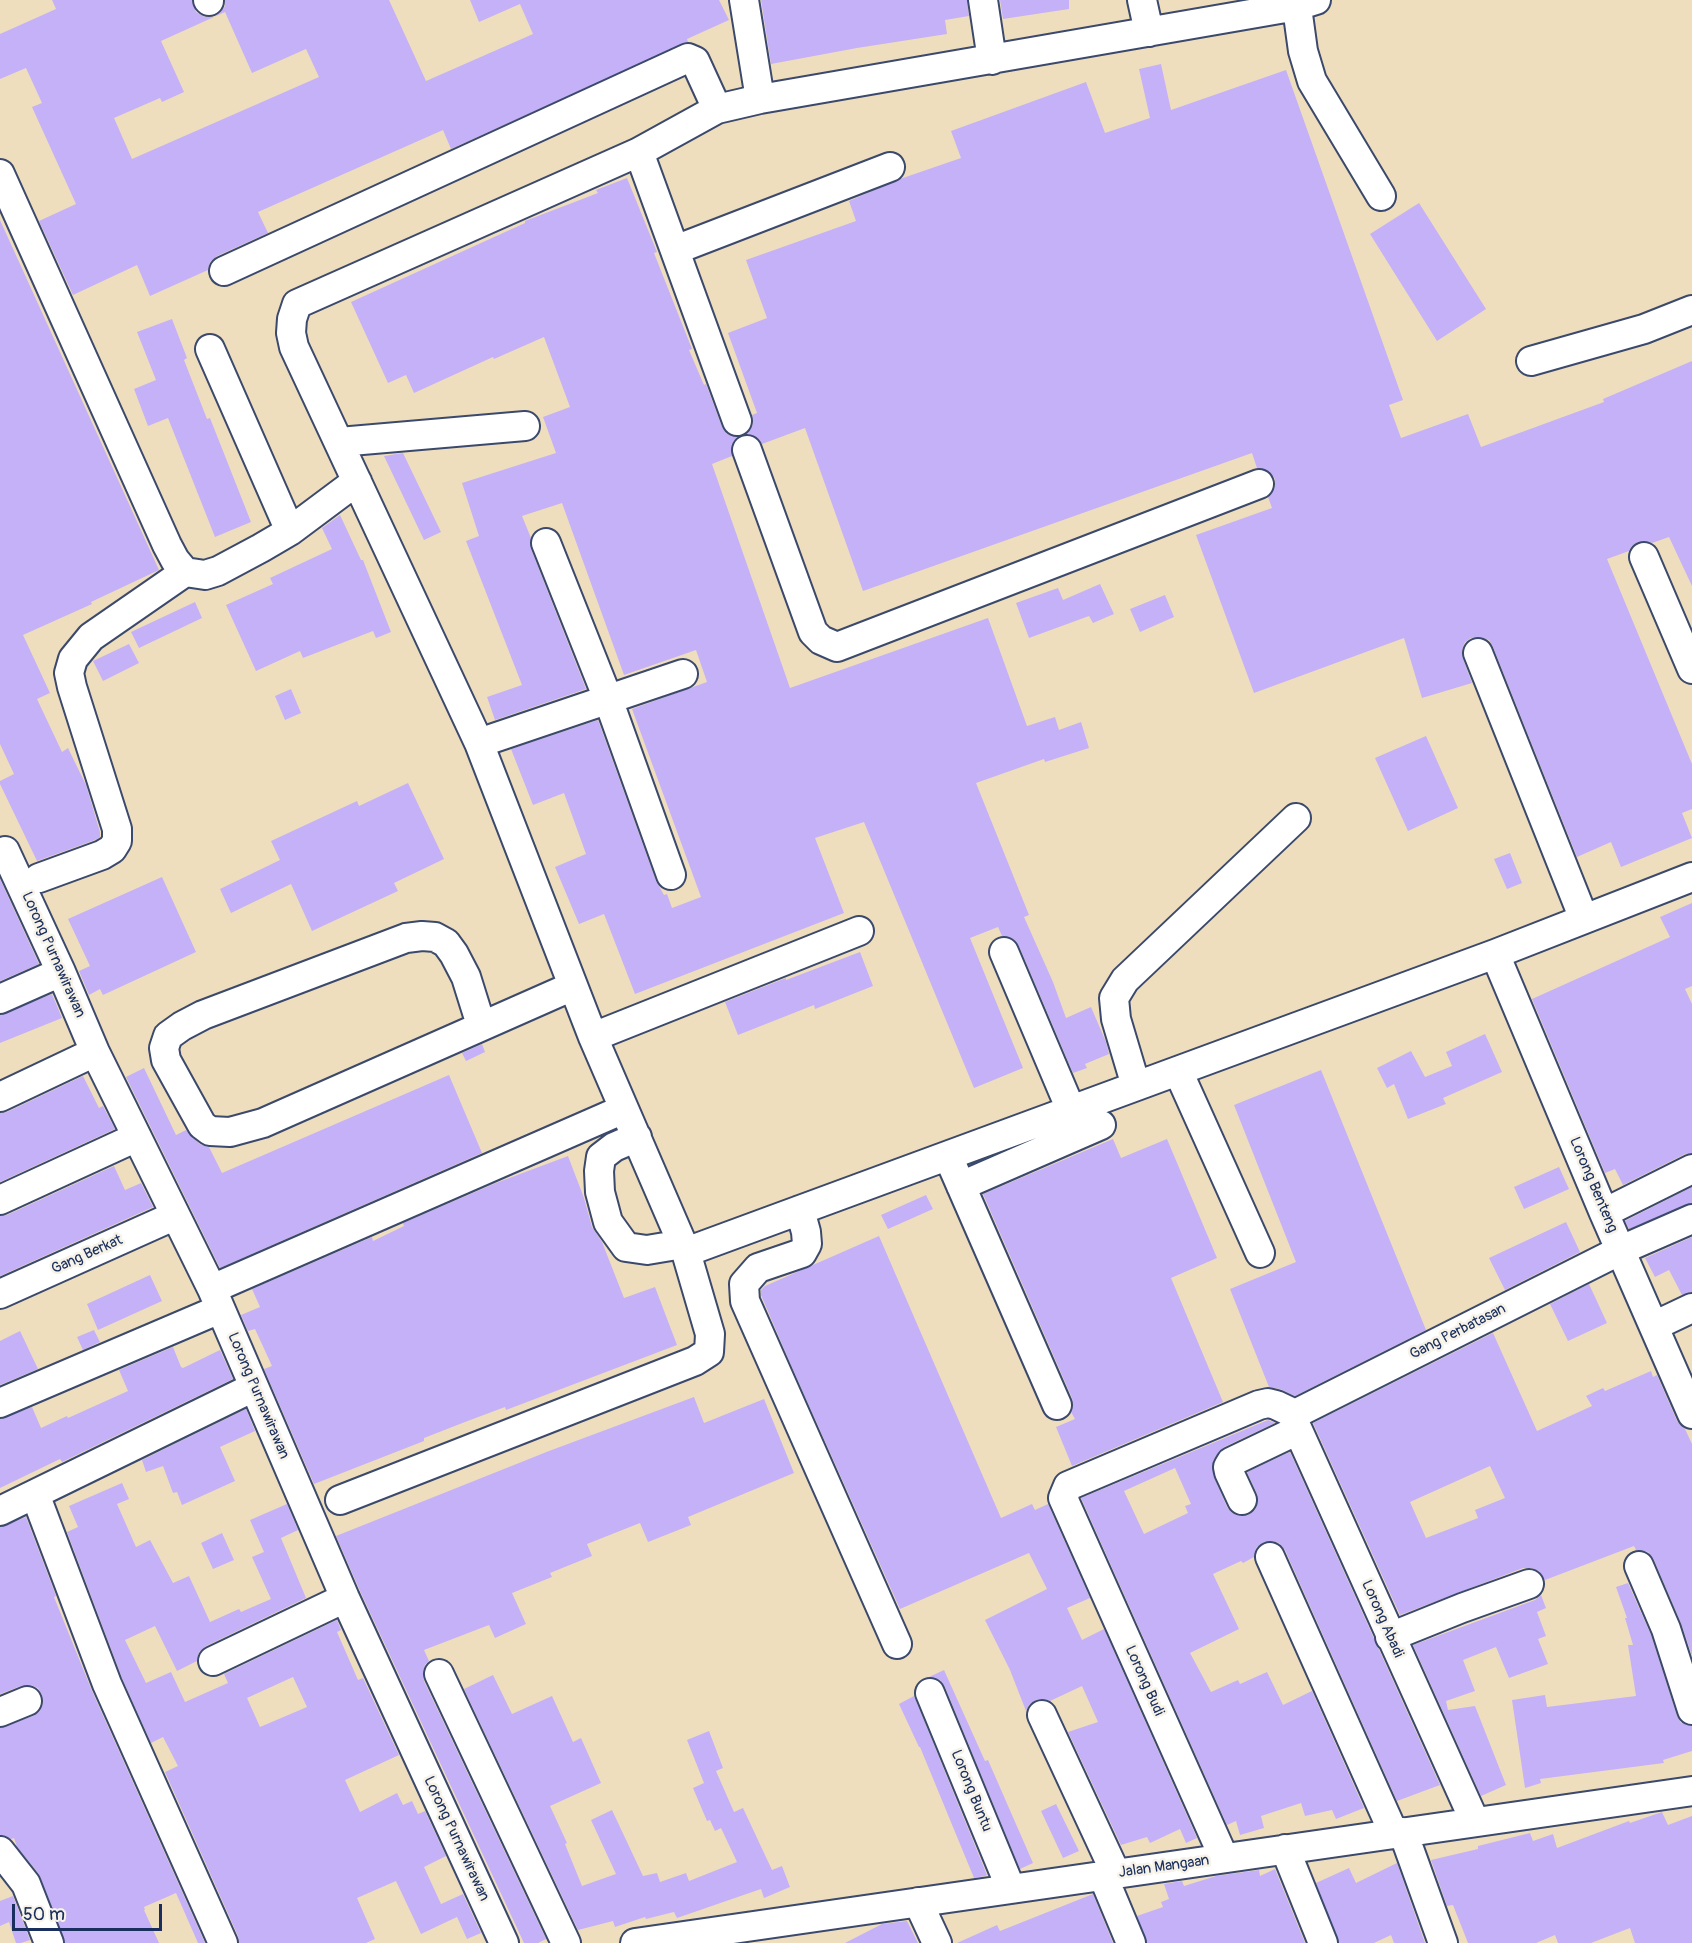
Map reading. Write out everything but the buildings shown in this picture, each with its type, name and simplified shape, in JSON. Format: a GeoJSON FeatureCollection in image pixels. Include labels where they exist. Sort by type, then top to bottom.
{"type":"FeatureCollection","features":[{"type":"Feature","properties":{"kind":"street"},"geometry":{"type":"LineString","coordinates":[[744,0],[760,99]]}},
{"type":"Feature","properties":{"kind":"street"},"geometry":{"type":"LineString","coordinates":[[983,0],[992,60]]}},
{"type":"Feature","properties":{"kind":"street"},"geometry":{"type":"LineString","coordinates":[[1142,0],[1149,32]]}},
{"type":"Feature","properties":{"kind":"street"},"geometry":{"type":"LineString","coordinates":[[340,1500],[705,1356],[710,1346],[710,1334],[684,1248],[593,1037],[479,743],[294,346],[291,333],[292,319],[297,304],[639,152],[717,109],[760,99],[1149,32],[1303,2],[1303,51],[1312,81],[1382,196]]}},
{"type":"Feature","properties":{"kind":"street"},"geometry":{"type":"LineString","coordinates":[[224,271],[688,58],[694,61],[717,109]]}},
{"type":"Feature","properties":{"kind":"street"},"geometry":{"type":"LineString","coordinates":[[639,152],[737,421]]}},
{"type":"Feature","properties":{"kind":"street"},"geometry":{"type":"LineString","coordinates":[[675,250],[890,167]]}},
{"type":"Feature","properties":{"kind":"street"},"geometry":{"type":"LineString","coordinates":[[0,174],[168,545],[184,573]]}},
{"type":"Feature","properties":{"kind":"street"},"geometry":{"type":"LineString","coordinates":[[1532,361],[1644,329],[1692,310]]}},
{"type":"Feature","properties":{"kind":"street"},"geometry":{"type":"LineString","coordinates":[[210,349],[290,531]]}},
{"type":"Feature","properties":{"kind":"street"},"geometry":{"type":"LineString","coordinates":[[339,442],[525,426]]}},
{"type":"Feature","properties":{"kind":"street"},"geometry":{"type":"LineString","coordinates":[[747,450],[813,632],[821,640],[837,647],[1259,484]]}},
{"type":"Feature","properties":{"kind":"street"},"geometry":{"type":"LineString","coordinates":[[39,878],[102,855],[112,849],[117,842],[117,829],[72,687],[69,673],[73,658],[91,637],[184,573],[205,575],[218,571],[290,531],[357,481]]}},
{"type":"Feature","properties":{"kind":"street"},"geometry":{"type":"LineString","coordinates":[[546,543],[608,699],[671,875]]}},
{"type":"Feature","properties":{"kind":"street"},"geometry":{"type":"LineString","coordinates":[[1644,557],[1691,666]]}},
{"type":"Feature","properties":{"kind":"street"},"geometry":{"type":"LineString","coordinates":[[1478,653],[1584,919]]}},
{"type":"Feature","properties":{"kind":"street"},"geometry":{"type":"LineString","coordinates":[[479,743],[683,674]]}},
{"type":"Feature","properties":{"kind":"street"},"geometry":{"type":"LineString","coordinates":[[1136,1086],[1116,1019],[1114,998],[1125,980],[1296,818]]}},
{"type":"Feature","properties":{"kind":"street","name":"Lorong Purnawirawan"},"geometry":{"type":"LineString","coordinates":[[5,851],[95,1052],[216,1299],[345,1599],[504,1943]]}},
{"type":"Feature","properties":{"kind":"street"},"geometry":{"type":"LineString","coordinates":[[636,1137],[614,1147],[601,1157],[600,1192],[608,1222],[626,1247],[647,1250],[684,1248],[800,1210],[948,1156],[1496,954],[1692,877]]}},
{"type":"Feature","properties":{"kind":"street"},"geometry":{"type":"LineString","coordinates":[[593,1037],[858,931]]}},
{"type":"Feature","properties":{"kind":"street"},"geometry":{"type":"LineString","coordinates":[[481,1025],[466,977],[454,954],[446,943],[435,937],[422,936],[406,938],[204,1015],[168,1036],[164,1048],[166,1060],[202,1125],[210,1131],[222,1132],[263,1123],[573,986]]}},
{"type":"Feature","properties":{"kind":"street"},"geometry":{"type":"LineString","coordinates":[[1004,952],[1071,1110]]}},
{"type":"Feature","properties":{"kind":"street","name":"Lorong Benteng"},"geometry":{"type":"LineString","coordinates":[[1496,954],[1604,1213],[1654,1326],[1682,1363],[1692,1414]]}},
{"type":"Feature","properties":{"kind":"street"},"geometry":{"type":"LineString","coordinates":[[0,999],[61,972]]}},
{"type":"Feature","properties":{"kind":"street"},"geometry":{"type":"LineString","coordinates":[[0,1097],[95,1052]]}},
{"type":"Feature","properties":{"kind":"street"},"geometry":{"type":"LineString","coordinates":[[1178,1071],[1260,1252]]}},
{"type":"Feature","properties":{"kind":"street"},"geometry":{"type":"LineString","coordinates":[[0,1403],[424,1196],[624,1109]]}},
{"type":"Feature","properties":{"kind":"street"},"geometry":{"type":"LineString","coordinates":[[962,1186],[1101,1125]]}},
{"type":"Feature","properties":{"kind":"street"},"geometry":{"type":"LineString","coordinates":[[0,1200],[137,1137]]}},
{"type":"Feature","properties":{"kind":"street"},"geometry":{"type":"LineString","coordinates":[[948,1156],[1057,1405]]}},
{"type":"Feature","properties":{"kind":"street"},"geometry":{"type":"LineString","coordinates":[[1604,1213],[1692,1169]]}},
{"type":"Feature","properties":{"kind":"street"},"geometry":{"type":"LineString","coordinates":[[800,1210],[807,1244],[802,1253],[758,1268],[744,1284],[745,1300],[897,1644]]}},
{"type":"Feature","properties":{"kind":"street","name":"Gang Berkat"},"geometry":{"type":"LineString","coordinates":[[0,1294],[174,1216]]}},
{"type":"Feature","properties":{"kind":"street","name":"Gang Perbatasan"},"geometry":{"type":"LineString","coordinates":[[1242,1500],[1229,1472],[1228,1467],[1231,1462],[1297,1423],[1621,1250],[1692,1219]]}},
{"type":"Feature","properties":{"kind":"street"},"geometry":{"type":"LineString","coordinates":[[1654,1326],[1692,1308]]}},
{"type":"Feature","properties":{"kind":"street"},"geometry":{"type":"LineString","coordinates":[[0,1511],[254,1387]]}},
{"type":"Feature","properties":{"kind":"street","name":"Lorong Budi"},"geometry":{"type":"LineString","coordinates":[[1224,1858],[1064,1503],[1064,1492],[1068,1486],[1259,1405],[1268,1403],[1276,1405],[1297,1423]]}},
{"type":"Feature","properties":{"kind":"street","name":"Lorong Abadi"},"geometry":{"type":"LineString","coordinates":[[1297,1423],[1390,1637],[1475,1822]]}},
{"type":"Feature","properties":{"kind":"street"},"geometry":{"type":"LineString","coordinates":[[34,1494],[107,1684],[223,1943]]}},
{"type":"Feature","properties":{"kind":"street"},"geometry":{"type":"LineString","coordinates":[[1270,1557],[1398,1833],[1443,1943]]}},
{"type":"Feature","properties":{"kind":"street"},"geometry":{"type":"LineString","coordinates":[[1639,1566],[1666,1629],[1692,1710]]}},
{"type":"Feature","properties":{"kind":"street"},"geometry":{"type":"LineString","coordinates":[[1390,1637],[1529,1584]]}},
{"type":"Feature","properties":{"kind":"street"},"geometry":{"type":"LineString","coordinates":[[213,1660],[345,1599]]}},
{"type":"Feature","properties":{"kind":"street"},"geometry":{"type":"LineString","coordinates":[[439,1674],[566,1943]]}},
{"type":"Feature","properties":{"kind":"street","name":"Lorong Buntu"},"geometry":{"type":"LineString","coordinates":[[930,1693],[1011,1889]]}},
{"type":"Feature","properties":{"kind":"street"},"geometry":{"type":"LineString","coordinates":[[0,1712],[27,1701]]}},
{"type":"Feature","properties":{"kind":"street"},"geometry":{"type":"LineString","coordinates":[[1042,1715],[1110,1875],[1131,1943]]}},
{"type":"Feature","properties":{"kind":"street","name":"Jalan Mangaan"},"geometry":{"type":"LineString","coordinates":[[635,1943],[783,1933],[843,1925],[918,1902],[1692,1791]]}},
{"type":"Feature","properties":{"kind":"street"},"geometry":{"type":"LineString","coordinates":[[1285,1849],[1323,1943]]}},
{"type":"Feature","properties":{"kind":"street"},"geometry":{"type":"LineString","coordinates":[[0,1851],[26,1884],[49,1943]]}},
{"type":"Feature","properties":{"kind":"street"},"geometry":{"type":"LineString","coordinates":[[918,1902],[937,1943]]}}]}
